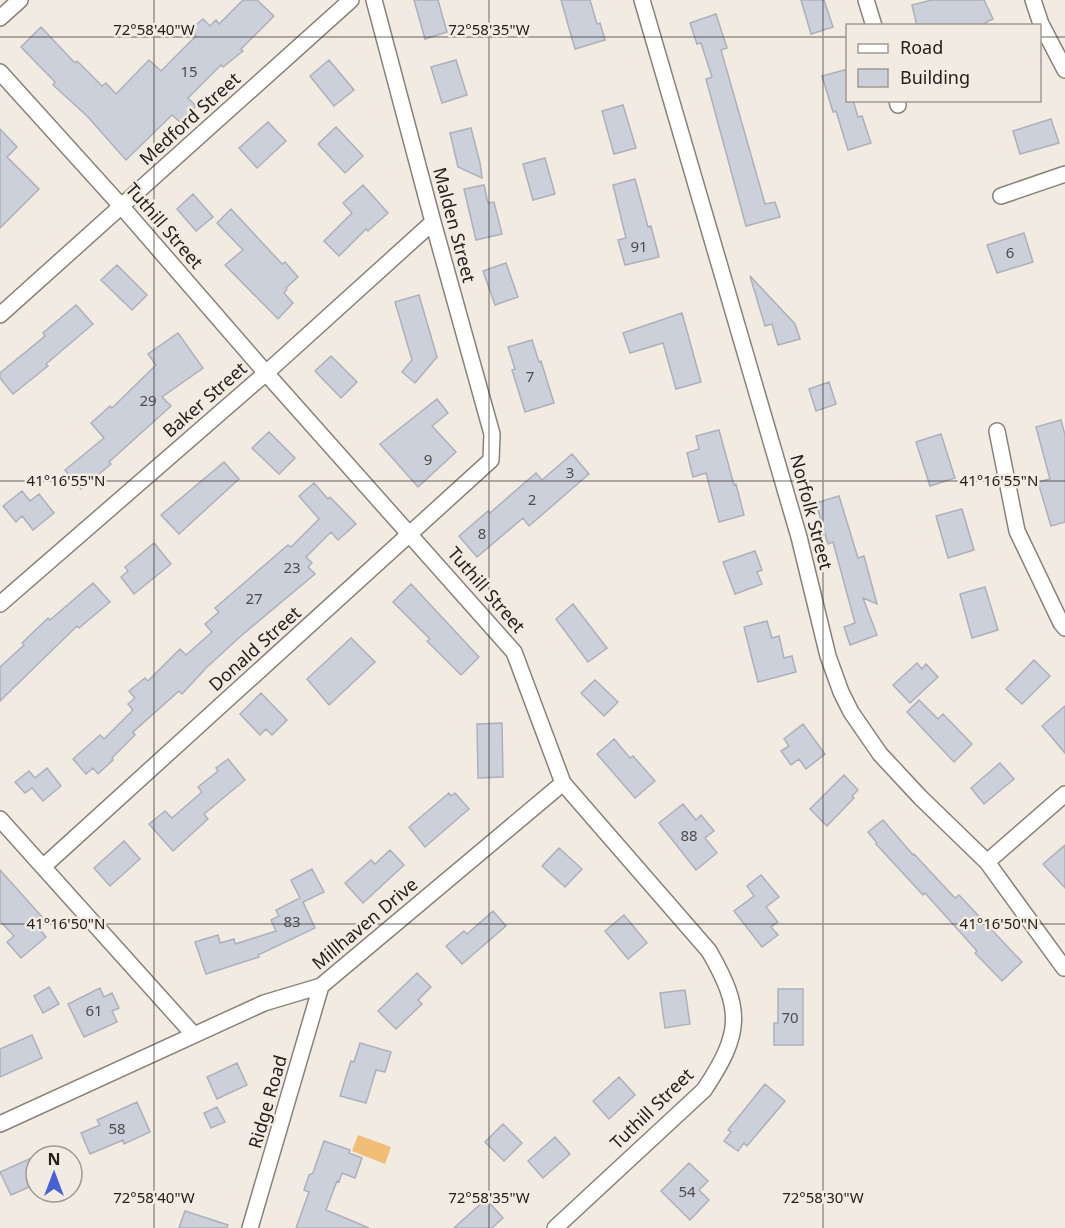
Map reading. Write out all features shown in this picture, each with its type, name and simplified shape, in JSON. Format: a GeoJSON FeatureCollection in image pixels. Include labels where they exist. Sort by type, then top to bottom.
{"type":"FeatureCollection","features":[{"type":"Feature","properties":{"kind":"street"},"geometry":{"type":"LineString","coordinates":[[0,18],[20,0]]}},
{"type":"Feature","properties":{"kind":"street","name":"Medford Street"},"geometry":{"type":"LineString","coordinates":[[0,315],[351,0]]}},
{"type":"Feature","properties":{"kind":"street","name":"Malden Street"},"geometry":{"type":"LineString","coordinates":[[374,0],[492,434],[491,460]]}},
{"type":"Feature","properties":{"kind":"street","name":"Norfolk Street"},"geometry":{"type":"LineString","coordinates":[[642,0],[799,537],[828,656],[841,692],[851,712],[880,754],[920,797],[987,862],[1064,968]]}},
{"type":"Feature","properties":{"kind":"street"},"geometry":{"type":"LineString","coordinates":[[866,0],[873,24]]}},
{"type":"Feature","properties":{"kind":"street"},"geometry":{"type":"LineString","coordinates":[[1033,0],[1041,24],[1065,70]]}},
{"type":"Feature","properties":{"kind":"street","name":"Tuthill Street"},"geometry":{"type":"LineString","coordinates":[[0,72],[514,652],[563,783],[709,951],[729,990],[735,1018],[733,1033],[722,1063],[704,1090],[555,1228]]}},
{"type":"Feature","properties":{"kind":"street"},"geometry":{"type":"LineString","coordinates":[[1001,196],[1065,174]]}},
{"type":"Feature","properties":{"kind":"street","name":"Baker Street"},"geometry":{"type":"LineString","coordinates":[[0,604],[266,373],[433,222]]}},
{"type":"Feature","properties":{"kind":"street"},"geometry":{"type":"LineString","coordinates":[[997,430],[1017,531],[1065,628]]}},
{"type":"Feature","properties":{"kind":"street","name":"Donald Street"},"geometry":{"type":"LineString","coordinates":[[44,866],[491,460]]}},
{"type":"Feature","properties":{"kind":"street","name":"Millhaven Drive"},"geometry":{"type":"LineString","coordinates":[[0,1124],[264,1003],[321,986],[563,783]]}},
{"type":"Feature","properties":{"kind":"street"},"geometry":{"type":"LineString","coordinates":[[987,862],[1065,794]]}},
{"type":"Feature","properties":{"kind":"street"},"geometry":{"type":"LineString","coordinates":[[0,819],[194,1035]]}},
{"type":"Feature","properties":{"kind":"street","name":"Ridge Road"},"geometry":{"type":"LineString","coordinates":[[250,1228],[321,986]]}},
{"type":"Feature","properties":{"kind":"shaded area"},"geometry":{"type":"Polygon","coordinates":[[[358,1135],[391,1147],[385,1164],[352,1151],[358,1135]]]}},
{"type":"Feature","properties":{"kind":"building"},"geometry":{"type":"Polygon","coordinates":[[[243,0],[257,0],[274,16],[241,49],[243,51],[223,67],[221,65],[188,98],[196,106],[180,122],[172,115],[126,160],[87,116],[53,85],[55,82],[21,47],[41,27],[75,63],[77,61],[102,86],[106,83],[116,94],[149,60],[161,71],[196,36],[190,30],[203,19],[210,26],[216,20],[219,24],[243,0]]]}},
{"type":"Feature","properties":{"kind":"building"},"geometry":{"type":"Polygon","coordinates":[[[414,0],[438,0],[447,32],[425,39],[414,0]]]}},
{"type":"Feature","properties":{"kind":"building"},"geometry":{"type":"Polygon","coordinates":[[[561,0],[590,0],[597,24],[600,23],[605,40],[575,49],[561,0]]]}},
{"type":"Feature","properties":{"kind":"building"},"geometry":{"type":"Polygon","coordinates":[[[801,0],[824,0],[833,27],[811,34],[801,0]]]}},
{"type":"Feature","properties":{"kind":"building"},"geometry":{"type":"Polygon","coordinates":[[[932,0],[984,0],[993,19],[983,24],[917,24],[912,5],[932,0]]]}},
{"type":"Feature","properties":{"kind":"building"},"geometry":{"type":"Polygon","coordinates":[[[716,14],[727,48],[721,50],[765,204],[775,202],[780,217],[746,226],[706,79],[712,77],[701,43],[697,44],[690,23],[716,14]]]}},
{"type":"Feature","properties":{"kind":"building"},"geometry":{"type":"Polygon","coordinates":[[[329,60],[354,90],[334,106],[310,76],[329,60]]]}},
{"type":"Feature","properties":{"kind":"building"},"geometry":{"type":"Polygon","coordinates":[[[456,60],[467,95],[442,103],[431,67],[456,60]]]}},
{"type":"Feature","properties":{"kind":"building"},"geometry":{"type":"Polygon","coordinates":[[[846,70],[846,102],[854,102],[858,117],[862,116],[871,143],[848,150],[822,76],[846,70]]]}},
{"type":"Feature","properties":{"kind":"building"},"geometry":{"type":"Polygon","coordinates":[[[623,105],[636,148],[614,154],[602,111],[623,105]]]}},
{"type":"Feature","properties":{"kind":"building"},"geometry":{"type":"Polygon","coordinates":[[[1051,119],[1059,143],[1020,154],[1013,131],[1051,119]]]}},
{"type":"Feature","properties":{"kind":"building"},"geometry":{"type":"Polygon","coordinates":[[[268,122],[286,141],[257,168],[239,148],[268,122]]]}},
{"type":"Feature","properties":{"kind":"building"},"geometry":{"type":"Polygon","coordinates":[[[336,127],[363,156],[345,173],[318,144],[336,127]]]}},
{"type":"Feature","properties":{"kind":"building"},"geometry":{"type":"Polygon","coordinates":[[[471,128],[482,178],[458,167],[450,133],[471,128]]]}},
{"type":"Feature","properties":{"kind":"building"},"geometry":{"type":"Polygon","coordinates":[[[0,129],[17,147],[7,157],[39,189],[0,228],[0,129]]]}},
{"type":"Feature","properties":{"kind":"building"},"geometry":{"type":"Polygon","coordinates":[[[545,158],[555,194],[533,200],[523,164],[545,158]]]}},
{"type":"Feature","properties":{"kind":"building"},"geometry":{"type":"Polygon","coordinates":[[[635,179],[659,257],[625,265],[618,240],[626,238],[613,185],[635,179]]]}},
{"type":"Feature","properties":{"kind":"building"},"geometry":{"type":"Polygon","coordinates":[[[363,185],[388,213],[368,231],[366,229],[339,256],[324,241],[352,213],[343,203],[363,185]]]}},
{"type":"Feature","properties":{"kind":"building"},"geometry":{"type":"Polygon","coordinates":[[[484,185],[488,203],[494,202],[502,234],[476,240],[464,189],[484,185]]]}},
{"type":"Feature","properties":{"kind":"building"},"geometry":{"type":"Polygon","coordinates":[[[193,194],[213,217],[196,231],[177,209],[193,194]]]}},
{"type":"Feature","properties":{"kind":"building"},"geometry":{"type":"Polygon","coordinates":[[[231,209],[282,264],[285,262],[298,277],[284,293],[293,303],[278,319],[225,265],[243,250],[217,223],[231,209]]]}},
{"type":"Feature","properties":{"kind":"building"},"geometry":{"type":"Polygon","coordinates":[[[1024,233],[1033,262],[997,273],[987,245],[1024,233]]]}},
{"type":"Feature","properties":{"kind":"building"},"geometry":{"type":"Polygon","coordinates":[[[506,263],[518,297],[495,305],[483,271],[506,263]]]}},
{"type":"Feature","properties":{"kind":"building"},"geometry":{"type":"Polygon","coordinates":[[[117,265],[147,295],[132,310],[101,280],[117,265]]]}},
{"type":"Feature","properties":{"kind":"building"},"geometry":{"type":"Polygon","coordinates":[[[750,276],[795,324],[800,339],[778,345],[772,324],[765,326],[750,276]]]}},
{"type":"Feature","properties":{"kind":"building"},"geometry":{"type":"Polygon","coordinates":[[[419,295],[437,357],[415,383],[402,372],[412,360],[395,302],[419,295]]]}},
{"type":"Feature","properties":{"kind":"building"},"geometry":{"type":"Polygon","coordinates":[[[76,305],[93,324],[46,364],[48,366],[13,394],[0,378],[0,373],[45,336],[43,333],[76,305]]]}},
{"type":"Feature","properties":{"kind":"building"},"geometry":{"type":"Polygon","coordinates":[[[682,313],[701,382],[676,389],[663,343],[630,353],[623,333],[682,313]]]}},
{"type":"Feature","properties":{"kind":"building"},"geometry":{"type":"Polygon","coordinates":[[[178,333],[203,368],[162,397],[171,406],[109,462],[111,464],[81,489],[65,470],[104,438],[91,423],[110,406],[112,408],[156,365],[148,354],[178,333]]]}},
{"type":"Feature","properties":{"kind":"building"},"geometry":{"type":"Polygon","coordinates":[[[532,340],[554,403],[525,412],[512,370],[515,369],[508,347],[532,340]]]}},
{"type":"Feature","properties":{"kind":"building"},"geometry":{"type":"Polygon","coordinates":[[[331,356],[357,382],[341,398],[315,371],[331,356]]]}},
{"type":"Feature","properties":{"kind":"building"},"geometry":{"type":"Polygon","coordinates":[[[829,382],[836,404],[816,411],[809,389],[829,382]]]}},
{"type":"Feature","properties":{"kind":"building"},"geometry":{"type":"Polygon","coordinates":[[[437,399],[448,413],[432,426],[456,452],[418,487],[380,444],[437,399]]]}},
{"type":"Feature","properties":{"kind":"building"},"geometry":{"type":"Polygon","coordinates":[[[1061,420],[1065,435],[1065,522],[1051,526],[1038,482],[1050,479],[1036,427],[1061,420]]]}},
{"type":"Feature","properties":{"kind":"building"},"geometry":{"type":"Polygon","coordinates":[[[719,430],[744,515],[719,522],[706,473],[693,477],[687,453],[699,449],[696,436],[719,430]]]}},
{"type":"Feature","properties":{"kind":"building"},"geometry":{"type":"Polygon","coordinates":[[[269,432],[295,458],[279,474],[252,448],[269,432]]]}},
{"type":"Feature","properties":{"kind":"building"},"geometry":{"type":"Polygon","coordinates":[[[941,434],[955,478],[930,486],[916,442],[941,434]]]}},
{"type":"Feature","properties":{"kind":"building"},"geometry":{"type":"Polygon","coordinates":[[[572,454],[589,474],[529,526],[523,518],[477,557],[459,536],[488,511],[490,513],[536,473],[542,480],[572,454]]]}},
{"type":"Feature","properties":{"kind":"building"},"geometry":{"type":"Polygon","coordinates":[[[224,462],[239,479],[179,534],[161,515],[224,462]]]}},
{"type":"Feature","properties":{"kind":"building"},"geometry":{"type":"Polygon","coordinates":[[[314,483],[356,524],[338,540],[331,532],[306,557],[312,563],[308,567],[315,574],[242,635],[182,694],[179,691],[133,732],[135,735],[98,774],[93,768],[86,774],[73,759],[100,735],[104,739],[133,710],[128,704],[135,698],[129,691],[145,678],[148,681],[180,649],[186,655],[212,632],[205,624],[219,612],[215,608],[288,545],[291,547],[319,519],[299,496],[314,483]]]}},
{"type":"Feature","properties":{"kind":"building"},"geometry":{"type":"Polygon","coordinates":[[[22,491],[30,501],[39,494],[54,513],[33,530],[22,516],[16,522],[3,506],[22,491]]]}},
{"type":"Feature","properties":{"kind":"building"},"geometry":{"type":"Polygon","coordinates":[[[839,496],[858,558],[864,556],[877,604],[863,598],[877,635],[850,645],[844,627],[855,623],[833,542],[828,544],[816,503],[839,496]]]}},
{"type":"Feature","properties":{"kind":"building"},"geometry":{"type":"Polygon","coordinates":[[[962,509],[974,550],[948,558],[936,516],[962,509]]]}},
{"type":"Feature","properties":{"kind":"building"},"geometry":{"type":"Polygon","coordinates":[[[154,543],[171,564],[134,594],[121,577],[128,571],[125,567],[154,543]]]}},
{"type":"Feature","properties":{"kind":"building"},"geometry":{"type":"Polygon","coordinates":[[[755,551],[762,570],[757,572],[762,584],[735,594],[723,562],[755,551]]]}},
{"type":"Feature","properties":{"kind":"building"},"geometry":{"type":"Polygon","coordinates":[[[93,583],[110,602],[79,628],[77,626],[0,701],[0,667],[48,618],[50,620],[93,583]]]}},
{"type":"Feature","properties":{"kind":"building"},"geometry":{"type":"Polygon","coordinates":[[[411,584],[479,657],[461,675],[427,641],[430,639],[393,602],[411,584]]]}},
{"type":"Feature","properties":{"kind":"building"},"geometry":{"type":"Polygon","coordinates":[[[985,587],[998,630],[972,638],[960,594],[985,587]]]}},
{"type":"Feature","properties":{"kind":"building"},"geometry":{"type":"Polygon","coordinates":[[[573,604],[607,648],[588,662],[556,619],[573,604]]]}},
{"type":"Feature","properties":{"kind":"building"},"geometry":{"type":"Polygon","coordinates":[[[767,621],[772,638],[779,636],[784,658],[792,656],[796,672],[758,682],[744,627],[767,621]]]}},
{"type":"Feature","properties":{"kind":"building"},"geometry":{"type":"Polygon","coordinates":[[[351,638],[375,662],[329,705],[307,679],[351,638]]]}},
{"type":"Feature","properties":{"kind":"building"},"geometry":{"type":"Polygon","coordinates":[[[1034,660],[1050,676],[1022,704],[1006,689],[1034,660]]]}},
{"type":"Feature","properties":{"kind":"building"},"geometry":{"type":"Polygon","coordinates":[[[917,663],[922,669],[926,664],[938,677],[910,703],[893,685],[917,663]]]}},
{"type":"Feature","properties":{"kind":"building"},"geometry":{"type":"Polygon","coordinates":[[[595,680],[618,702],[604,716],[581,693],[595,680]]]}},
{"type":"Feature","properties":{"kind":"building"},"geometry":{"type":"Polygon","coordinates":[[[261,693],[287,720],[272,735],[266,729],[260,735],[240,714],[261,693]]]}},
{"type":"Feature","properties":{"kind":"building"},"geometry":{"type":"Polygon","coordinates":[[[919,700],[938,719],[943,714],[972,744],[954,762],[907,712],[919,700]]]}},
{"type":"Feature","properties":{"kind":"building"},"geometry":{"type":"Polygon","coordinates":[[[1065,706],[1065,753],[1042,726],[1065,706]]]}},
{"type":"Feature","properties":{"kind":"building"},"geometry":{"type":"Polygon","coordinates":[[[502,723],[503,777],[478,778],[477,724],[502,723]]]}},
{"type":"Feature","properties":{"kind":"building"},"geometry":{"type":"Polygon","coordinates":[[[803,724],[825,754],[806,769],[799,759],[791,765],[781,751],[789,746],[784,739],[803,724]]]}},
{"type":"Feature","properties":{"kind":"building"},"geometry":{"type":"Polygon","coordinates":[[[614,739],[630,758],[633,756],[655,781],[635,798],[597,754],[614,739]]]}},
{"type":"Feature","properties":{"kind":"building"},"geometry":{"type":"Polygon","coordinates":[[[228,759],[245,780],[204,814],[208,819],[173,851],[149,824],[165,811],[172,818],[202,792],[198,787],[218,771],[216,768],[228,759]]]}},
{"type":"Feature","properties":{"kind":"building"},"geometry":{"type":"Polygon","coordinates":[[[1000,763],[1014,779],[984,804],[971,788],[1000,763]]]}},
{"type":"Feature","properties":{"kind":"building"},"geometry":{"type":"Polygon","coordinates":[[[47,768],[61,786],[43,801],[32,788],[25,793],[15,782],[29,771],[35,778],[47,768]]]}},
{"type":"Feature","properties":{"kind":"building"},"geometry":{"type":"Polygon","coordinates":[[[844,775],[858,790],[852,796],[854,798],[827,826],[810,809],[844,775]]]}},
{"type":"Feature","properties":{"kind":"building"},"geometry":{"type":"Polygon","coordinates":[[[449,793],[451,796],[455,793],[469,809],[425,847],[409,827],[449,793]]]}},
{"type":"Feature","properties":{"kind":"building"},"geometry":{"type":"Polygon","coordinates":[[[683,804],[696,820],[701,815],[714,831],[705,838],[717,853],[696,870],[659,823],[683,804]]]}},
{"type":"Feature","properties":{"kind":"building"},"geometry":{"type":"Polygon","coordinates":[[[883,820],[955,898],[959,895],[1022,962],[1002,981],[975,953],[977,951],[925,893],[923,895],[876,844],[868,832],[883,820]]]}},
{"type":"Feature","properties":{"kind":"building"},"geometry":{"type":"Polygon","coordinates":[[[124,841],[140,859],[110,886],[94,868],[124,841]]]}},
{"type":"Feature","properties":{"kind":"building"},"geometry":{"type":"Polygon","coordinates":[[[1065,845],[1065,888],[1043,864],[1065,845]]]}},
{"type":"Feature","properties":{"kind":"building"},"geometry":{"type":"Polygon","coordinates":[[[559,848],[582,869],[565,887],[542,866],[559,848]]]}},
{"type":"Feature","properties":{"kind":"building"},"geometry":{"type":"Polygon","coordinates":[[[390,850],[404,865],[363,903],[345,883],[371,860],[375,864],[390,850]]]}},
{"type":"Feature","properties":{"kind":"building"},"geometry":{"type":"Polygon","coordinates":[[[312,869],[324,892],[303,902],[315,928],[258,955],[259,957],[206,974],[195,942],[218,935],[220,943],[234,939],[235,944],[276,931],[271,920],[279,916],[276,910],[300,898],[291,880],[312,869]]]}},
{"type":"Feature","properties":{"kind":"building"},"geometry":{"type":"Polygon","coordinates":[[[0,870],[43,918],[36,925],[46,937],[21,958],[7,942],[14,936],[0,921],[0,870]]]}},
{"type":"Feature","properties":{"kind":"building"},"geometry":{"type":"Polygon","coordinates":[[[761,875],[779,897],[766,907],[778,922],[771,927],[778,935],[762,947],[734,911],[754,896],[747,886],[761,875]]]}},
{"type":"Feature","properties":{"kind":"building"},"geometry":{"type":"Polygon","coordinates":[[[493,911],[506,926],[462,964],[446,946],[464,931],[467,934],[493,911]]]}},
{"type":"Feature","properties":{"kind":"building"},"geometry":{"type":"Polygon","coordinates":[[[624,915],[647,943],[628,959],[605,931],[624,915]]]}},
{"type":"Feature","properties":{"kind":"building"},"geometry":{"type":"Polygon","coordinates":[[[417,973],[431,987],[418,1000],[422,1004],[396,1029],[378,1011],[417,973]]]}},
{"type":"Feature","properties":{"kind":"building"},"geometry":{"type":"Polygon","coordinates":[[[49,987],[59,1004],[43,1013],[34,996],[49,987]]]}},
{"type":"Feature","properties":{"kind":"building"},"geometry":{"type":"Polygon","coordinates":[[[100,988],[104,997],[112,993],[119,1008],[112,1011],[117,1022],[84,1037],[68,1004],[100,988]]]}},
{"type":"Feature","properties":{"kind":"building"},"geometry":{"type":"Polygon","coordinates":[[[778,989],[803,989],[803,1045],[774,1045],[774,1023],[778,1023],[778,989]]]}},
{"type":"Feature","properties":{"kind":"building"},"geometry":{"type":"Polygon","coordinates":[[[685,990],[690,1024],[665,1028],[660,993],[685,990]]]}},
{"type":"Feature","properties":{"kind":"building"},"geometry":{"type":"Polygon","coordinates":[[[32,1035],[42,1058],[0,1077],[0,1049],[32,1035]]]}},
{"type":"Feature","properties":{"kind":"building"},"geometry":{"type":"Polygon","coordinates":[[[360,1043],[391,1052],[385,1072],[376,1070],[366,1103],[340,1096],[351,1061],[354,1062],[360,1043]]]}},
{"type":"Feature","properties":{"kind":"building"},"geometry":{"type":"Polygon","coordinates":[[[237,1063],[247,1085],[217,1099],[207,1077],[237,1063]]]}},
{"type":"Feature","properties":{"kind":"building"},"geometry":{"type":"Polygon","coordinates":[[[619,1077],[635,1095],[609,1119],[593,1101],[619,1077]]]}},
{"type":"Feature","properties":{"kind":"building"},"geometry":{"type":"Polygon","coordinates":[[[765,1084],[785,1101],[747,1146],[744,1143],[738,1151],[724,1141],[731,1132],[728,1130],[765,1084]]]}},
{"type":"Feature","properties":{"kind":"building"},"geometry":{"type":"Polygon","coordinates":[[[137,1102],[150,1132],[124,1144],[123,1140],[90,1154],[81,1133],[100,1125],[97,1120],[137,1102]]]}},
{"type":"Feature","properties":{"kind":"building"},"geometry":{"type":"Polygon","coordinates":[[[217,1107],[225,1122],[211,1128],[204,1113],[217,1107]]]}},
{"type":"Feature","properties":{"kind":"building"},"geometry":{"type":"Polygon","coordinates":[[[503,1124],[522,1143],[504,1161],[485,1142],[503,1124]]]}},
{"type":"Feature","properties":{"kind":"building"},"geometry":{"type":"Polygon","coordinates":[[[555,1137],[570,1154],[543,1178],[528,1161],[555,1137]]]}},
{"type":"Feature","properties":{"kind":"building"},"geometry":{"type":"Polygon","coordinates":[[[324,1141],[350,1150],[349,1153],[362,1158],[355,1178],[342,1173],[326,1210],[369,1228],[296,1228],[309,1192],[304,1190],[309,1175],[313,1173],[324,1141]]]}},
{"type":"Feature","properties":{"kind":"building"},"geometry":{"type":"Polygon","coordinates":[[[24,1161],[24,1189],[11,1195],[0,1172],[24,1161]]]}},
{"type":"Feature","properties":{"kind":"building"},"geometry":{"type":"Polygon","coordinates":[[[689,1163],[708,1181],[699,1190],[709,1200],[690,1220],[661,1191],[689,1163]]]}},
{"type":"Feature","properties":{"kind":"building"},"geometry":{"type":"Polygon","coordinates":[[[486,1199],[503,1218],[492,1228],[454,1228],[486,1199]]]}},
{"type":"Feature","properties":{"kind":"building"},"geometry":{"type":"Polygon","coordinates":[[[185,1211],[228,1225],[227,1228],[179,1228],[185,1211]]]}}]}
